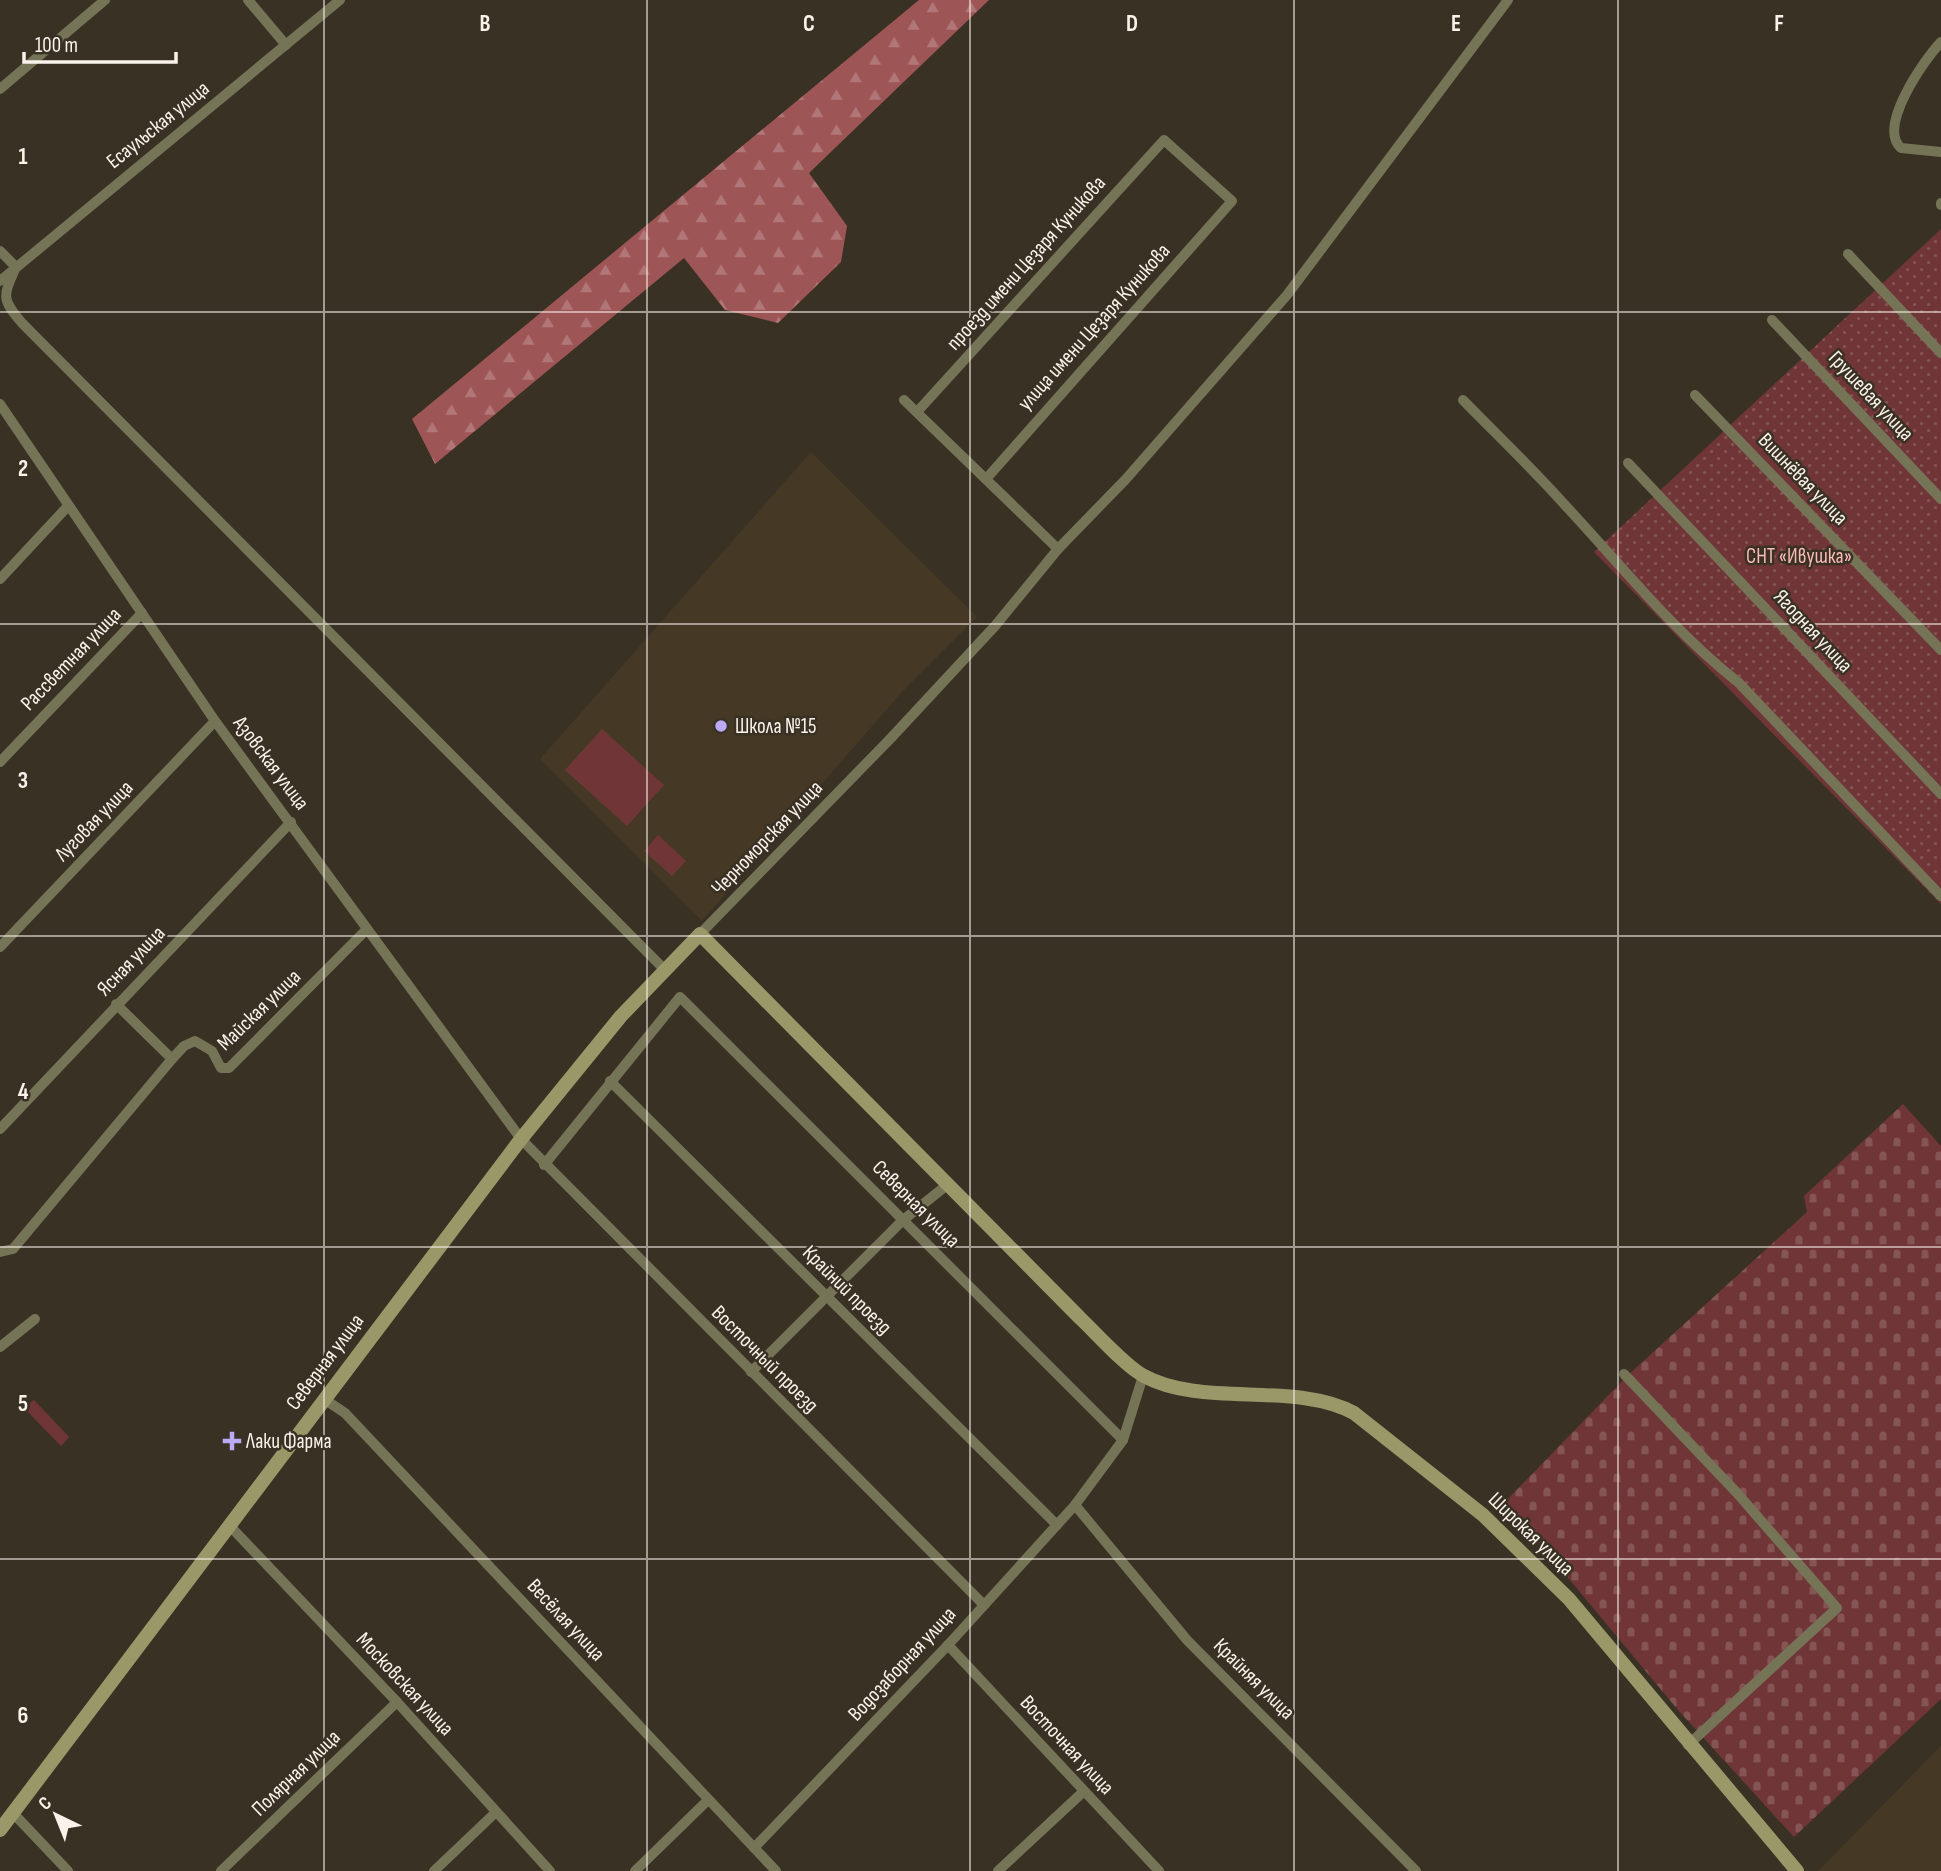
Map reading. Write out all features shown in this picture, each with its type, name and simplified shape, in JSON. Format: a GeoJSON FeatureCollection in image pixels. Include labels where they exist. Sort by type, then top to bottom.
{"type":"FeatureCollection","features":[{"type":"Feature","properties":{"kind":"street"},"geometry":{"type":"LineString","coordinates":[[0,89],[105,0]]}},
{"type":"Feature","properties":{"kind":"street"},"geometry":{"type":"LineString","coordinates":[[248,0],[286,45]]}},
{"type":"Feature","properties":{"kind":"street","name":"Есаульская улица"},"geometry":{"type":"LineString","coordinates":[[0,281],[340,0]]}},
{"type":"Feature","properties":{"kind":"street","name":"Черноморская улица"},"geometry":{"type":"LineString","coordinates":[[700,934],[861,769],[995,626],[1058,549],[1126,479],[1287,295],[1508,0]]}},
{"type":"Feature","properties":{"kind":"street"},"geometry":{"type":"LineString","coordinates":[[1941,42],[1926,59],[1894,117],[1892,129],[1893,137],[1901,148],[1941,152]]}},
{"type":"Feature","properties":{"kind":"street","name":"улица имени Цезаря Куникова"},"geometry":{"type":"LineString","coordinates":[[986,479],[1232,201],[1164,140]]}},
{"type":"Feature","properties":{"kind":"street","name":"проезд имени Цезаря Куникова"},"geometry":{"type":"LineString","coordinates":[[917,412],[1164,140]]}},
{"type":"Feature","properties":{"kind":"street"},"geometry":{"type":"LineString","coordinates":[[0,251],[16,267],[6,287],[6,300],[22,323],[666,970]]}},
{"type":"Feature","properties":{"kind":"street"},"geometry":{"type":"LineString","coordinates":[[1849,254],[1941,354]]}},
{"type":"Feature","properties":{"kind":"street","name":"Грушевая улица"},"geometry":{"type":"LineString","coordinates":[[1772,320],[1941,499]]}},
{"type":"Feature","properties":{"kind":"street","name":"Вишнёвая улица"},"geometry":{"type":"LineString","coordinates":[[1695,395],[1941,650]]}},
{"type":"Feature","properties":{"kind":"street"},"geometry":{"type":"LineString","coordinates":[[904,400],[1058,549]]}},
{"type":"Feature","properties":{"kind":"street"},"geometry":{"type":"LineString","coordinates":[[1464,400],[1564,503],[1627,576],[1710,661],[1739,683],[1941,896]]}},
{"type":"Feature","properties":{"kind":"street","name":"Азовская улица"},"geometry":{"type":"LineString","coordinates":[[0,404],[215,721],[291,821],[521,1139]]}},
{"type":"Feature","properties":{"kind":"street","name":"Ягодная улица"},"geometry":{"type":"LineString","coordinates":[[1628,463],[1941,794]]}},
{"type":"Feature","properties":{"kind":"street"},"geometry":{"type":"LineString","coordinates":[[0,579],[68,506]]}},
{"type":"Feature","properties":{"kind":"street","name":"Рассветная улица"},"geometry":{"type":"LineString","coordinates":[[0,762],[142,613]]}},
{"type":"Feature","properties":{"kind":"street","name":"Луговая улица"},"geometry":{"type":"LineString","coordinates":[[0,947],[215,721]]}},
{"type":"Feature","properties":{"kind":"street","name":"Ясная улица"},"geometry":{"type":"LineString","coordinates":[[0,1129],[291,821]]}},
{"type":"Feature","properties":{"kind":"street","name":"Майская улица"},"geometry":{"type":"LineString","coordinates":[[172,1059],[184,1046],[195,1041],[212,1051],[221,1068],[235,1064],[367,929]]}},
{"type":"Feature","properties":{"kind":"street"},"geometry":{"type":"LineString","coordinates":[[700,934],[1080,1318],[1143,1376],[1124,1440]]}},
{"type":"Feature","properties":{"kind":"street","name":"Северная улица"},"geometry":{"type":"LineString","coordinates":[[0,1829],[521,1139],[621,1016],[700,934]]}},
{"type":"Feature","properties":{"kind":"street","name":"Северная улица"},"geometry":{"type":"LineString","coordinates":[[610,1082],[680,997],[1124,1440]]}},
{"type":"Feature","properties":{"kind":"street"},"geometry":{"type":"LineString","coordinates":[[0,1252],[13,1249],[172,1059],[116,1004]]}},
{"type":"Feature","properties":{"kind":"street"},"geometry":{"type":"LineString","coordinates":[[544,1165],[610,1082]]}},
{"type":"Feature","properties":{"kind":"street","name":"Крайний проезд"},"geometry":{"type":"LineString","coordinates":[[610,1082],[1056,1525]]}},
{"type":"Feature","properties":{"kind":"street","name":"Восточный проезд"},"geometry":{"type":"LineString","coordinates":[[521,1139],[984,1605]]}},
{"type":"Feature","properties":{"kind":"street"},"geometry":{"type":"LineString","coordinates":[[751,1373],[902,1220],[947,1185]]}},
{"type":"Feature","properties":{"kind":"street"},"geometry":{"type":"LineString","coordinates":[[0,1347],[35,1319]]}},
{"type":"Feature","properties":{"kind":"street"},"geometry":{"type":"LineString","coordinates":[[1624,1374],[1737,1493],[1837,1608],[1688,1745]]}},
{"type":"Feature","properties":{"kind":"street","name":"Широкая улица"},"geometry":{"type":"LineString","coordinates":[[1143,1376],[1188,1390],[1316,1400],[1339,1405],[1354,1413],[1483,1515],[1569,1599],[1688,1745],[1797,1871]]}},
{"type":"Feature","properties":{"kind":"street","name":"Весёлая улица"},"geometry":{"type":"LineString","coordinates":[[324,1399],[345,1413],[776,1871]]}},
{"type":"Feature","properties":{"kind":"street","name":"Водозаборная улица"},"geometry":{"type":"LineString","coordinates":[[754,1847],[948,1645],[1075,1505],[1124,1440]]}},
{"type":"Feature","properties":{"kind":"street","name":"Крайняя улица"},"geometry":{"type":"LineString","coordinates":[[1075,1505],[1187,1640],[1416,1871]]}},
{"type":"Feature","properties":{"kind":"street","name":"Московская улица"},"geometry":{"type":"LineString","coordinates":[[230,1526],[397,1702],[550,1871]]}},
{"type":"Feature","properties":{"kind":"street","name":"Восточная улица"},"geometry":{"type":"LineString","coordinates":[[948,1645],[1159,1871]]}},
{"type":"Feature","properties":{"kind":"street","name":"Полярная улица"},"geometry":{"type":"LineString","coordinates":[[221,1871],[397,1702]]}},
{"type":"Feature","properties":{"kind":"street"},"geometry":{"type":"LineString","coordinates":[[998,1871],[1083,1791]]}},
{"type":"Feature","properties":{"kind":"street"},"geometry":{"type":"LineString","coordinates":[[635,1871],[708,1801]]}},
{"type":"Feature","properties":{"kind":"street"},"geometry":{"type":"LineString","coordinates":[[434,1871],[496,1812]]}},
{"type":"Feature","properties":{"kind":"street"},"geometry":{"type":"LineString","coordinates":[[12,1813],[68,1871]]}},
{"type":"Feature","properties":{"kind":"shaded area","name":"Школа №15"},"geometry":{"type":"Polygon","coordinates":[[[811,452],[977,617],[902,692],[702,921],[540,759],[811,452]]]}},
{"type":"Feature","properties":{"kind":"shaded area"},"geometry":{"type":"Polygon","coordinates":[[[1941,1746],[1941,1871],[1818,1871],[1941,1746]]]}},
{"type":"Feature","properties":{"kind":"green space"},"geometry":{"type":"Polygon","coordinates":[[[919,0],[989,0],[809,173],[847,226],[841,262],[778,323],[725,310],[684,258],[435,464],[412,419],[919,0]]]}},
{"type":"Feature","properties":{"kind":"green space","name":"СНТ «Ивушка»"},"geometry":{"type":"Polygon","coordinates":[[[1941,229],[1941,904],[1594,552],[1941,229]]]}},
{"type":"Feature","properties":{"kind":"green space"},"geometry":{"type":"Polygon","coordinates":[[[602,729],[664,785],[627,826],[565,770],[602,729]]]}},
{"type":"Feature","properties":{"kind":"green space"},"geometry":{"type":"Polygon","coordinates":[[[658,835],[686,861],[672,876],[644,851],[658,835]]]}},
{"type":"Feature","properties":{"kind":"green space"},"geometry":{"type":"Polygon","coordinates":[[[1903,1104],[1941,1146],[1941,1699],[1794,1837],[1678,1710],[1505,1502],[1627,1376],[1807,1212],[1804,1196],[1903,1104]]]}},
{"type":"Feature","properties":{"kind":"green space"},"geometry":{"type":"Polygon","coordinates":[[[34,1400],[69,1437],[61,1446],[28,1412],[28,1404],[34,1400]]]}},
{"type":"Feature","properties":{"kind":"place","name":"Школа №15"},"geometry":{"type":"Point","coordinates":[721,726]}},
{"type":"Feature","properties":{"kind":"place","name":"Лаки Фарма"},"geometry":{"type":"Point","coordinates":[232,1441]}}]}
